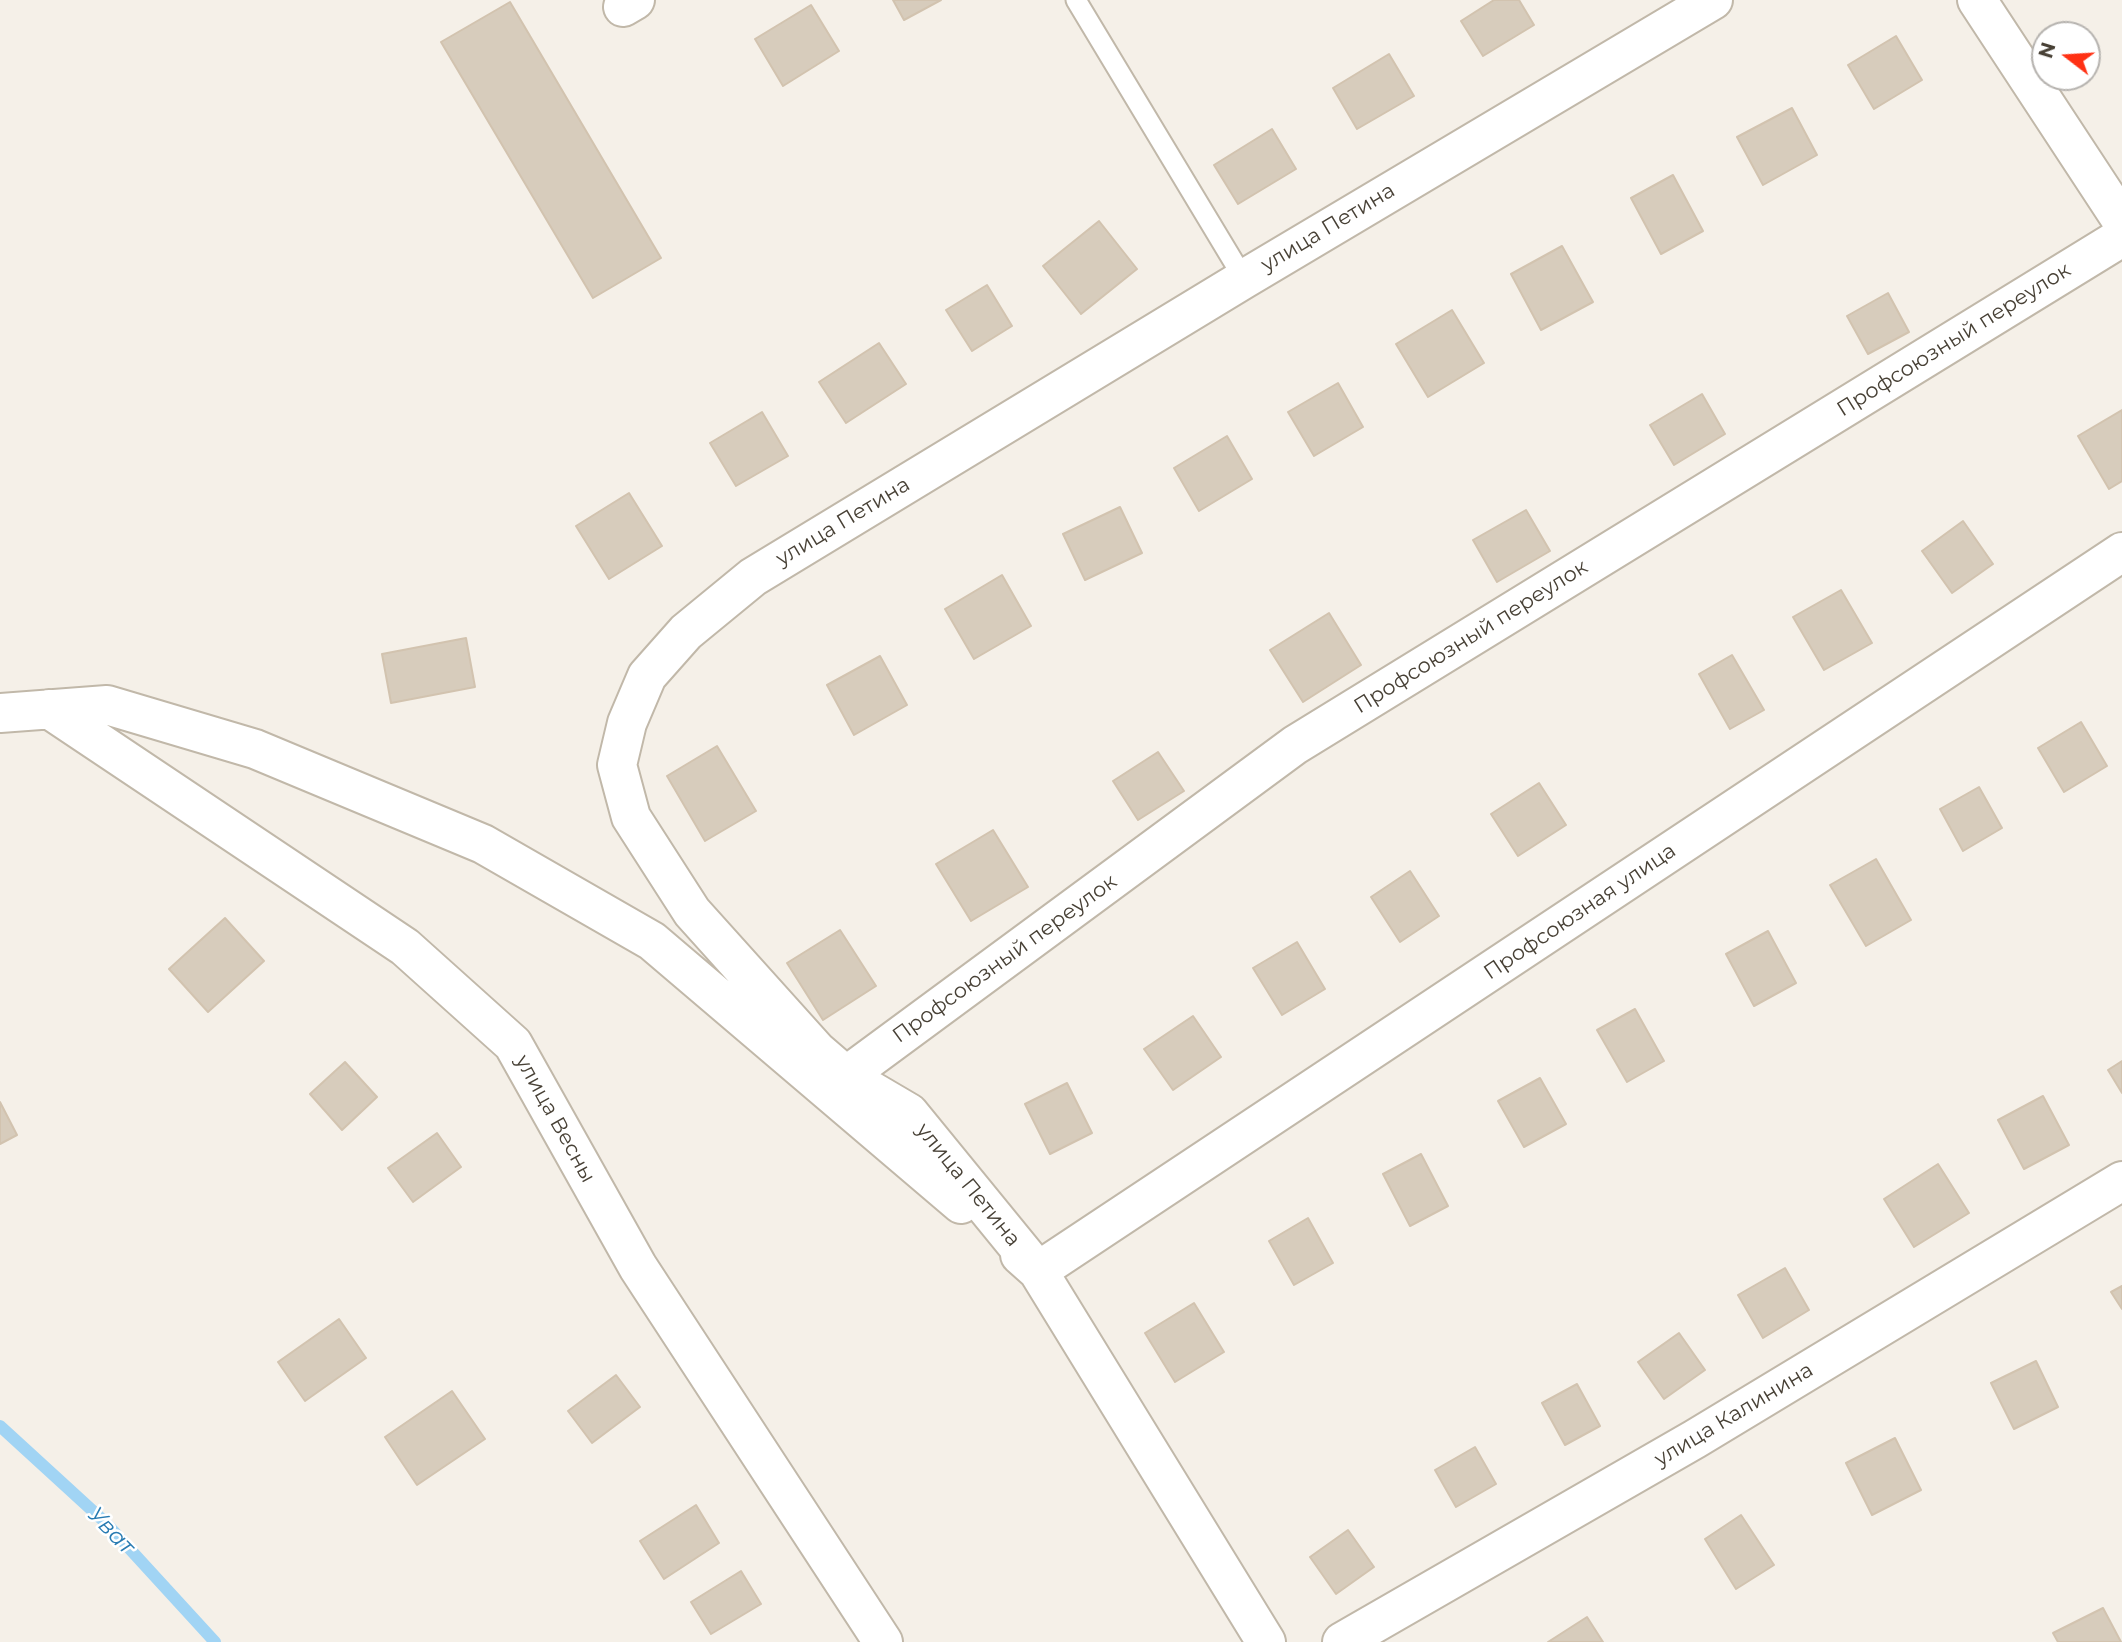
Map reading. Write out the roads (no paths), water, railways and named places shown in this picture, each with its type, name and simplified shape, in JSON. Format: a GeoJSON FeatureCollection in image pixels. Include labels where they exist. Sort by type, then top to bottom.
{"type":"FeatureCollection","features":[{"type":"Feature","properties":{"kind":"street","name":"улица Петина"},"geometry":{"type":"LineString","coordinates":[[1038,1271],[909,1113],[846,1076],[817,1051],[692,912],[631,817],[617,765],[627,723],[647,677],[687,632],[753,577],[1244,279],[1713,0]]}},
{"type":"Feature","properties":{"kind":"street"},"geometry":{"type":"LineString","coordinates":[[1977,0],[2122,221]]}},
{"type":"Feature","properties":{"kind":"street","name":"Профсоюзный переулок"},"geometry":{"type":"LineString","coordinates":[[846,1076],[1295,746],[2122,237]]}},
{"type":"Feature","properties":{"kind":"street","name":"Профсоюзная улица"},"geometry":{"type":"LineString","coordinates":[[1038,1271],[2122,552]]}},
{"type":"Feature","properties":{"kind":"street"},"geometry":{"type":"LineString","coordinates":[[0,713],[107,705],[255,749],[484,844],[652,941],[1038,1271],[1266,1642]]}},
{"type":"Feature","properties":{"kind":"street","name":"улица Весны"},"geometry":{"type":"LineString","coordinates":[[49,709],[405,947],[513,1044],[638,1267],[883,1642]]}},
{"type":"Feature","properties":{"kind":"street","name":"улица Калинина"},"geometry":{"type":"LineString","coordinates":[[1342,1642],[1695,1439],[2122,1181]]}},
{"type":"Feature","properties":{"kind":"lane"},"geometry":{"type":"LineString","coordinates":[[1076,0],[1244,279]]}},
{"type":"Feature","properties":{"kind":"waterway","name":"Уват"},"geometry":{"type":"LineString","coordinates":[[0,1426],[106,1523],[215,1642]]}}]}
